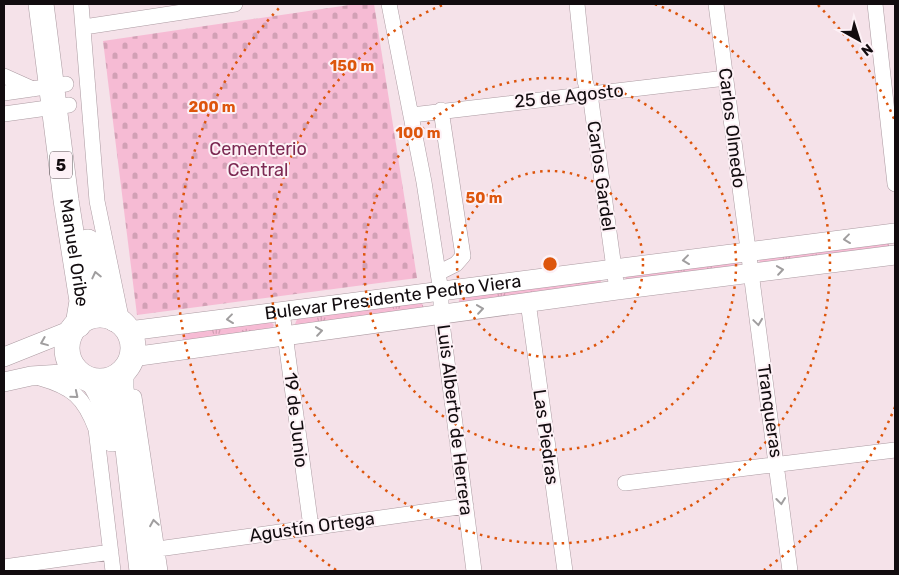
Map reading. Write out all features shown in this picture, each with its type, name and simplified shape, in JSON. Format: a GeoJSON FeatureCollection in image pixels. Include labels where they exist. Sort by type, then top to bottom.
{"type":"FeatureCollection","features":[{"type":"Feature","properties":{"kind":"highway","name":"Manuel Oribe"},"geometry":{"type":"LineString","coordinates":[[41,4],[82,301],[76,327],[69,336],[68,353],[73,367],[98,388],[109,418],[128,571]]}},
{"type":"Feature","properties":{"kind":"highway","name":"Manuel Oribe"},"geometry":{"type":"LineString","coordinates":[[56,4],[54,94],[101,299],[122,325],[133,344],[121,388],[142,571]]}},
{"type":"Feature","properties":{"kind":"highway","name":"Manuel Oribe"},"geometry":{"type":"LineString","coordinates":[[76,327],[98,316],[122,325]]}},
{"type":"Feature","properties":{"kind":"highway"},"geometry":{"type":"LineString","coordinates":[[86,377],[107,380],[127,365]]}},
{"type":"Feature","properties":{"kind":"street","name":"Manuel Oribe"},"geometry":{"type":"LineString","coordinates":[[81,4],[97,201],[122,325]]}},
{"type":"Feature","properties":{"kind":"street"},"geometry":{"type":"LineString","coordinates":[[84,27],[234,4]]}},
{"type":"Feature","properties":{"kind":"street","name":"Luis Alberto de Herrera"},"geometry":{"type":"LineString","coordinates":[[389,4],[412,115],[441,292],[441,314],[474,571]]}},
{"type":"Feature","properties":{"kind":"street","name":"Carlos Gardel"},"geometry":{"type":"LineString","coordinates":[[576,4],[616,290]]}},
{"type":"Feature","properties":{"kind":"street","name":"Carlos Olmedo"},"geometry":{"type":"LineString","coordinates":[[716,4],[748,252]]}},
{"type":"Feature","properties":{"kind":"street"},"geometry":{"type":"LineString","coordinates":[[875,4],[889,69],[895,184]]}},
{"type":"Feature","properties":{"kind":"street"},"geometry":{"type":"LineString","coordinates":[[4,76],[54,94]]}},
{"type":"Feature","properties":{"kind":"street","name":"25 de Agosto"},"geometry":{"type":"LineString","coordinates":[[412,115],[440,110],[726,78]]}},
{"type":"Feature","properties":{"kind":"street"},"geometry":{"type":"LineString","coordinates":[[4,93],[54,94]]}},
{"type":"Feature","properties":{"kind":"street"},"geometry":{"type":"LineString","coordinates":[[4,114],[54,94]]}},
{"type":"Feature","properties":{"kind":"street"},"geometry":{"type":"LineString","coordinates":[[438,273],[456,264],[463,256],[440,110]]}},
{"type":"Feature","properties":{"kind":"street","name":"Bulevar Presidente Pedro Viera"},"geometry":{"type":"LineString","coordinates":[[122,325],[170,326],[895,233]]}},
{"type":"Feature","properties":{"kind":"street","name":"Tranqueras"},"geometry":{"type":"LineString","coordinates":[[748,252],[790,571]]}},
{"type":"Feature","properties":{"kind":"street","name":"Bulevar Presidente Pedro Viera"},"geometry":{"type":"LineString","coordinates":[[127,365],[170,352],[616,290],[895,255]]}},
{"type":"Feature","properties":{"kind":"street","name":"Las Piedras"},"geometry":{"type":"LineString","coordinates":[[528,302],[565,571]]}},
{"type":"Feature","properties":{"kind":"street","name":"19 de Junio"},"geometry":{"type":"LineString","coordinates":[[282,312],[311,527]]}},
{"type":"Feature","properties":{"kind":"street"},"geometry":{"type":"LineString","coordinates":[[170,326],[179,338],[177,344],[170,352]]}},
{"type":"Feature","properties":{"kind":"street"},"geometry":{"type":"LineString","coordinates":[[4,357],[76,327]]}},
{"type":"Feature","properties":{"kind":"street","name":"Manuel Oribe"},"geometry":{"type":"LineString","coordinates":[[127,365],[158,549],[160,571]]}},
{"type":"Feature","properties":{"kind":"street"},"geometry":{"type":"LineString","coordinates":[[31,376],[62,384],[79,396],[89,410],[96,429],[113,571]]}},
{"type":"Feature","properties":{"kind":"street"},"geometry":{"type":"LineString","coordinates":[[4,382],[31,376],[86,377]]}},
{"type":"Feature","properties":{"kind":"street"},"geometry":{"type":"LineString","coordinates":[[626,483],[895,450]]}},
{"type":"Feature","properties":{"kind":"street","name":"Agustín Ortega"},"geometry":{"type":"LineString","coordinates":[[158,549],[466,506]]}},
{"type":"Feature","properties":{"kind":"street"},"geometry":{"type":"LineString","coordinates":[[4,567],[110,552]]}},
{"type":"Feature","properties":{"kind":"green space","name":"Cementerio Central"},"geometry":{"type":"Polygon","coordinates":[[[356,4],[374,4],[417,278],[137,315],[103,41],[356,4]]]}},
{"type":"Feature","properties":{"kind":"green space"},"geometry":{"type":"Polygon","coordinates":[[[888,242],[890,248],[759,264],[760,258],[888,242]]]}},
{"type":"Feature","properties":{"kind":"green space"},"geometry":{"type":"Polygon","coordinates":[[[738,262],[739,266],[624,282],[627,275],[738,262]]]}},
{"type":"Feature","properties":{"kind":"green space"},"geometry":{"type":"Polygon","coordinates":[[[599,278],[603,285],[459,305],[461,297],[599,278]]]}},
{"type":"Feature","properties":{"kind":"green space"},"geometry":{"type":"Polygon","coordinates":[[[421,301],[424,308],[298,328],[295,324],[298,317],[421,301]]]}},
{"type":"Feature","properties":{"kind":"green space"},"geometry":{"type":"Polygon","coordinates":[[[269,320],[274,325],[271,331],[182,342],[181,332],[269,320]]]}}]}
